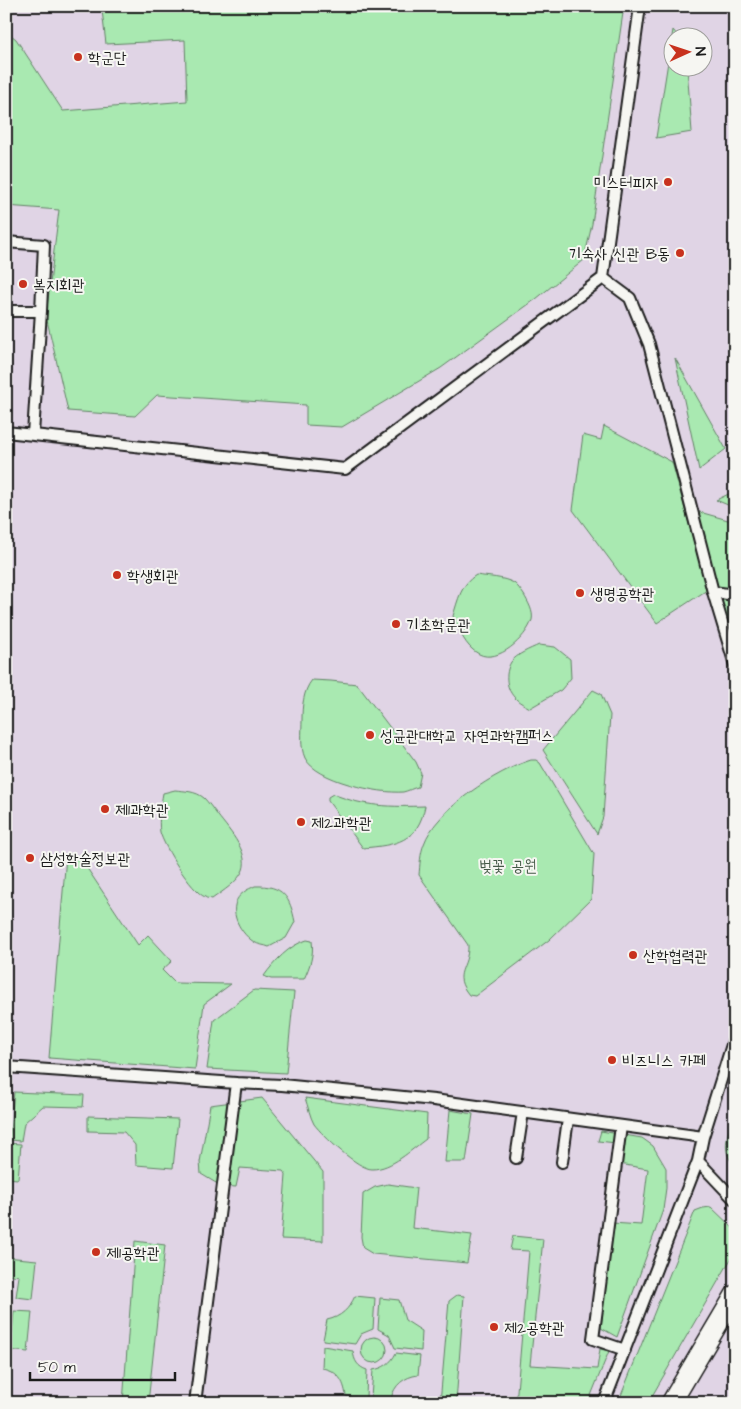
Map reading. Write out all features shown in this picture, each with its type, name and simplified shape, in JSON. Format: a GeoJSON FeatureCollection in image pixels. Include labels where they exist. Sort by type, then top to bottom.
{"type":"FeatureCollection","features":[{"type":"Feature","properties":{"kind":"street"},"geometry":{"type":"LineString","coordinates":[[671,1403],[735,1296]]}},
{"type":"Feature","properties":{"kind":"lane"},"geometry":{"type":"LineString","coordinates":[[6,432],[345,469],[603,278],[640,6]]}},
{"type":"Feature","properties":{"kind":"lane"},"geometry":{"type":"LineString","coordinates":[[6,242],[44,245],[42,311],[33,434]]}},
{"type":"Feature","properties":{"kind":"lane"},"geometry":{"type":"LineString","coordinates":[[603,278],[630,298],[649,344],[713,592],[735,665]]}},
{"type":"Feature","properties":{"kind":"lane"},"geometry":{"type":"LineString","coordinates":[[6,311],[42,311]]}},
{"type":"Feature","properties":{"kind":"lane"},"geometry":{"type":"LineString","coordinates":[[713,592],[735,595]]}},
{"type":"Feature","properties":{"kind":"lane"},"geometry":{"type":"LineString","coordinates":[[604,1403],[698,1161],[703,1137],[735,1035]]}},
{"type":"Feature","properties":{"kind":"lane"},"geometry":{"type":"LineString","coordinates":[[6,1067],[290,1086],[434,1100],[703,1137]]}},
{"type":"Feature","properties":{"kind":"lane"},"geometry":{"type":"LineString","coordinates":[[195,1403],[236,1083]]}},
{"type":"Feature","properties":{"kind":"lane"},"geometry":{"type":"LineString","coordinates":[[516,1158],[523,1112]]}},
{"type":"Feature","properties":{"kind":"lane"},"geometry":{"type":"LineString","coordinates":[[562,1162],[568,1118]]}},
{"type":"Feature","properties":{"kind":"lane"},"geometry":{"type":"LineString","coordinates":[[621,1126],[593,1339],[625,1350]]}},
{"type":"Feature","properties":{"kind":"lane"},"geometry":{"type":"LineString","coordinates":[[698,1161],[735,1200]]}},
{"type":"Feature","properties":{"kind":"shaded area","name":"성균관대학교 자연과학캠퍼스"},"geometry":{"type":"Polygon","coordinates":[[[6,6],[735,6],[735,1403],[6,1403],[6,6]]]}},
{"type":"Feature","properties":{"kind":"green space"},"geometry":{"type":"Polygon","coordinates":[[[54,6],[624,6],[592,224],[584,260],[536,299],[441,368],[342,427],[306,425],[306,405],[157,395],[135,416],[68,411],[46,316],[59,210],[6,206],[6,31],[16,39],[63,111],[187,101],[185,40],[106,44],[102,10],[55,9],[54,6]]]}},
{"type":"Feature","properties":{"kind":"green space"},"geometry":{"type":"Polygon","coordinates":[[[665,78],[688,78],[692,132],[656,138],[665,78]]]}},
{"type":"Feature","properties":{"kind":"green space"},"geometry":{"type":"Polygon","coordinates":[[[675,358],[726,449],[699,470],[675,358]]]}},
{"type":"Feature","properties":{"kind":"green space"},"geometry":{"type":"Polygon","coordinates":[[[604,426],[672,462],[707,590],[657,623],[573,510],[583,435],[601,440],[604,426]]]}},
{"type":"Feature","properties":{"kind":"green space"},"geometry":{"type":"Polygon","coordinates":[[[735,491],[735,508],[716,500],[735,491]]]}},
{"type":"Feature","properties":{"kind":"green space"},"geometry":{"type":"Polygon","coordinates":[[[696,511],[735,522],[735,591],[717,588],[696,511]]]}},
{"type":"Feature","properties":{"kind":"green space"},"geometry":{"type":"Polygon","coordinates":[[[476,575],[500,578],[514,583],[524,595],[532,614],[529,627],[518,641],[510,648],[494,655],[486,656],[474,651],[463,638],[453,616],[463,588],[476,575]]]}},
{"type":"Feature","properties":{"kind":"green space"},"geometry":{"type":"Polygon","coordinates":[[[719,596],[735,599],[735,660],[719,596]]]}},
{"type":"Feature","properties":{"kind":"green space"},"geometry":{"type":"Polygon","coordinates":[[[539,645],[555,647],[570,659],[571,678],[561,690],[530,708],[518,700],[510,691],[507,682],[507,672],[511,662],[524,652],[539,645]]]}},
{"type":"Feature","properties":{"kind":"green space"},"geometry":{"type":"Polygon","coordinates":[[[312,680],[357,684],[416,762],[421,773],[418,787],[403,792],[380,791],[335,779],[311,766],[303,754],[302,710],[307,689],[312,680]]]}},
{"type":"Feature","properties":{"kind":"green space"},"geometry":{"type":"Polygon","coordinates":[[[593,690],[601,694],[610,715],[603,817],[597,834],[543,750],[593,690]]]}},
{"type":"Feature","properties":{"kind":"green space","name":"벚꽃 공원"},"geometry":{"type":"Polygon","coordinates":[[[531,760],[536,760],[540,763],[594,854],[591,899],[549,940],[475,996],[469,995],[461,981],[468,953],[468,945],[419,875],[424,844],[441,818],[454,805],[502,772],[531,760]]]}},
{"type":"Feature","properties":{"kind":"green space"},"geometry":{"type":"Polygon","coordinates":[[[175,790],[194,793],[204,798],[231,832],[243,855],[244,863],[241,874],[230,886],[212,899],[206,898],[199,893],[186,878],[172,858],[160,832],[163,793],[175,790]]]}},
{"type":"Feature","properties":{"kind":"green space"},"geometry":{"type":"Polygon","coordinates":[[[333,794],[367,804],[425,806],[417,827],[404,839],[386,845],[363,848],[328,801],[328,797],[333,794]]]}},
{"type":"Feature","properties":{"kind":"green space"},"geometry":{"type":"Polygon","coordinates":[[[66,856],[79,856],[138,945],[148,935],[172,961],[162,970],[175,983],[231,984],[204,1004],[195,1069],[49,1058],[66,856]]]}},
{"type":"Feature","properties":{"kind":"green space"},"geometry":{"type":"Polygon","coordinates":[[[255,886],[265,886],[279,890],[288,899],[293,913],[295,922],[286,938],[269,947],[248,938],[236,918],[235,904],[238,897],[255,886]]]}},
{"type":"Feature","properties":{"kind":"green space"},"geometry":{"type":"Polygon","coordinates":[[[307,940],[312,941],[312,956],[304,979],[271,979],[264,976],[288,950],[307,940]]]}},
{"type":"Feature","properties":{"kind":"green space"},"geometry":{"type":"Polygon","coordinates":[[[254,990],[294,992],[286,1073],[207,1069],[214,1020],[254,990]]]}},
{"type":"Feature","properties":{"kind":"green space"},"geometry":{"type":"Polygon","coordinates":[[[14,1092],[84,1095],[83,1107],[43,1106],[24,1123],[21,1141],[9,1140],[14,1092]]]}},
{"type":"Feature","properties":{"kind":"green space"},"geometry":{"type":"Polygon","coordinates":[[[262,1098],[323,1172],[323,1241],[281,1239],[286,1175],[283,1171],[240,1168],[236,1187],[221,1186],[201,1174],[200,1162],[210,1105],[262,1098]]]}},
{"type":"Feature","properties":{"kind":"green space"},"geometry":{"type":"Polygon","coordinates":[[[305,1098],[427,1114],[426,1139],[387,1166],[372,1169],[366,1168],[341,1151],[314,1124],[305,1098]]]}},
{"type":"Feature","properties":{"kind":"green space"},"geometry":{"type":"Polygon","coordinates":[[[450,1110],[473,1114],[466,1162],[445,1162],[450,1110]]]}},
{"type":"Feature","properties":{"kind":"green space"},"geometry":{"type":"Polygon","coordinates":[[[735,1112],[735,1166],[730,1160],[726,1147],[728,1133],[735,1112]]]}},
{"type":"Feature","properties":{"kind":"green space"},"geometry":{"type":"Polygon","coordinates":[[[88,1116],[178,1119],[173,1168],[136,1165],[135,1145],[124,1132],[88,1131],[88,1116]]]}},
{"type":"Feature","properties":{"kind":"green space"},"geometry":{"type":"Polygon","coordinates":[[[601,1131],[642,1138],[653,1146],[666,1168],[663,1210],[617,1337],[601,1328],[612,1223],[641,1225],[648,1169],[613,1163],[616,1143],[598,1141],[601,1131]]]}},
{"type":"Feature","properties":{"kind":"green space"},"geometry":{"type":"Polygon","coordinates":[[[6,1143],[21,1144],[18,1179],[6,1178],[6,1143]]]}},
{"type":"Feature","properties":{"kind":"green space"},"geometry":{"type":"Polygon","coordinates":[[[388,1184],[416,1188],[412,1228],[472,1235],[467,1263],[373,1254],[363,1248],[361,1237],[363,1194],[375,1187],[388,1184]]]}},
{"type":"Feature","properties":{"kind":"green space"},"geometry":{"type":"Polygon","coordinates":[[[711,1207],[735,1230],[735,1252],[648,1403],[618,1403],[695,1211],[711,1207]]]}},
{"type":"Feature","properties":{"kind":"green space"},"geometry":{"type":"Polygon","coordinates":[[[513,1236],[543,1239],[530,1365],[597,1369],[600,1349],[609,1351],[588,1403],[516,1403],[529,1251],[510,1250],[513,1236]]]}},
{"type":"Feature","properties":{"kind":"green space"},"geometry":{"type":"Polygon","coordinates":[[[135,1241],[165,1245],[148,1403],[123,1403],[135,1241]]]}},
{"type":"Feature","properties":{"kind":"green space"},"geometry":{"type":"Polygon","coordinates":[[[6,1257],[37,1260],[33,1299],[16,1297],[19,1276],[6,1274],[6,1257]]]}},
{"type":"Feature","properties":{"kind":"green space"},"geometry":{"type":"Polygon","coordinates":[[[457,1295],[464,1296],[456,1403],[440,1403],[449,1301],[457,1295]]]}},
{"type":"Feature","properties":{"kind":"green space"},"geometry":{"type":"Polygon","coordinates":[[[355,1296],[375,1298],[373,1329],[361,1334],[355,1344],[323,1340],[327,1320],[344,1312],[355,1296]]]}},
{"type":"Feature","properties":{"kind":"green space"},"geometry":{"type":"Polygon","coordinates":[[[380,1298],[399,1300],[405,1320],[422,1331],[421,1351],[395,1348],[389,1335],[378,1329],[380,1298]]]}},
{"type":"Feature","properties":{"kind":"green space"},"geometry":{"type":"Polygon","coordinates":[[[14,1311],[32,1312],[28,1352],[6,1350],[6,1333],[12,1333],[14,1311]]]}},
{"type":"Feature","properties":{"kind":"green space"},"geometry":{"type":"Polygon","coordinates":[[[374,1337],[383,1341],[387,1350],[383,1359],[374,1363],[365,1359],[361,1350],[365,1341],[374,1337]]]}},
{"type":"Feature","properties":{"kind":"green space"},"geometry":{"type":"Polygon","coordinates":[[[323,1346],[353,1351],[357,1363],[367,1370],[366,1398],[346,1396],[342,1381],[336,1374],[322,1368],[323,1346]]]}},
{"type":"Feature","properties":{"kind":"green space"},"geometry":{"type":"Polygon","coordinates":[[[396,1353],[420,1356],[418,1375],[400,1382],[391,1399],[371,1398],[373,1370],[387,1365],[396,1353]]]}},
{"type":"Feature","properties":{"kind":"place","name":"학군단"},"geometry":{"type":"Point","coordinates":[78,57]}},
{"type":"Feature","properties":{"kind":"place","name":"미스터피자"},"geometry":{"type":"Point","coordinates":[668,182]}},
{"type":"Feature","properties":{"kind":"place","name":"기숙사 신관 B동"},"geometry":{"type":"Point","coordinates":[680,253]}},
{"type":"Feature","properties":{"kind":"place","name":"복지회관"},"geometry":{"type":"Point","coordinates":[23,284]}},
{"type":"Feature","properties":{"kind":"place","name":"학생회관"},"geometry":{"type":"Point","coordinates":[117,575]}},
{"type":"Feature","properties":{"kind":"place","name":"생명공학관"},"geometry":{"type":"Point","coordinates":[580,593]}},
{"type":"Feature","properties":{"kind":"place","name":"기초학문관"},"geometry":{"type":"Point","coordinates":[396,624]}},
{"type":"Feature","properties":{"kind":"place","name":"성균관대학교 자연과학캠퍼스"},"geometry":{"type":"Point","coordinates":[370,735]}},
{"type":"Feature","properties":{"kind":"place","name":"제1과학관"},"geometry":{"type":"Point","coordinates":[105,809]}},
{"type":"Feature","properties":{"kind":"place","name":"제2과학관"},"geometry":{"type":"Point","coordinates":[301,822]}},
{"type":"Feature","properties":{"kind":"place","name":"삼성학술정보관"},"geometry":{"type":"Point","coordinates":[30,858]}},
{"type":"Feature","properties":{"kind":"place","name":"산학협력관"},"geometry":{"type":"Point","coordinates":[633,955]}},
{"type":"Feature","properties":{"kind":"place","name":"비즈니스 카페"},"geometry":{"type":"Point","coordinates":[612,1060]}},
{"type":"Feature","properties":{"kind":"place","name":"제1공학관"},"geometry":{"type":"Point","coordinates":[96,1252]}},
{"type":"Feature","properties":{"kind":"place","name":"제2공학관"},"geometry":{"type":"Point","coordinates":[494,1327]}}]}
